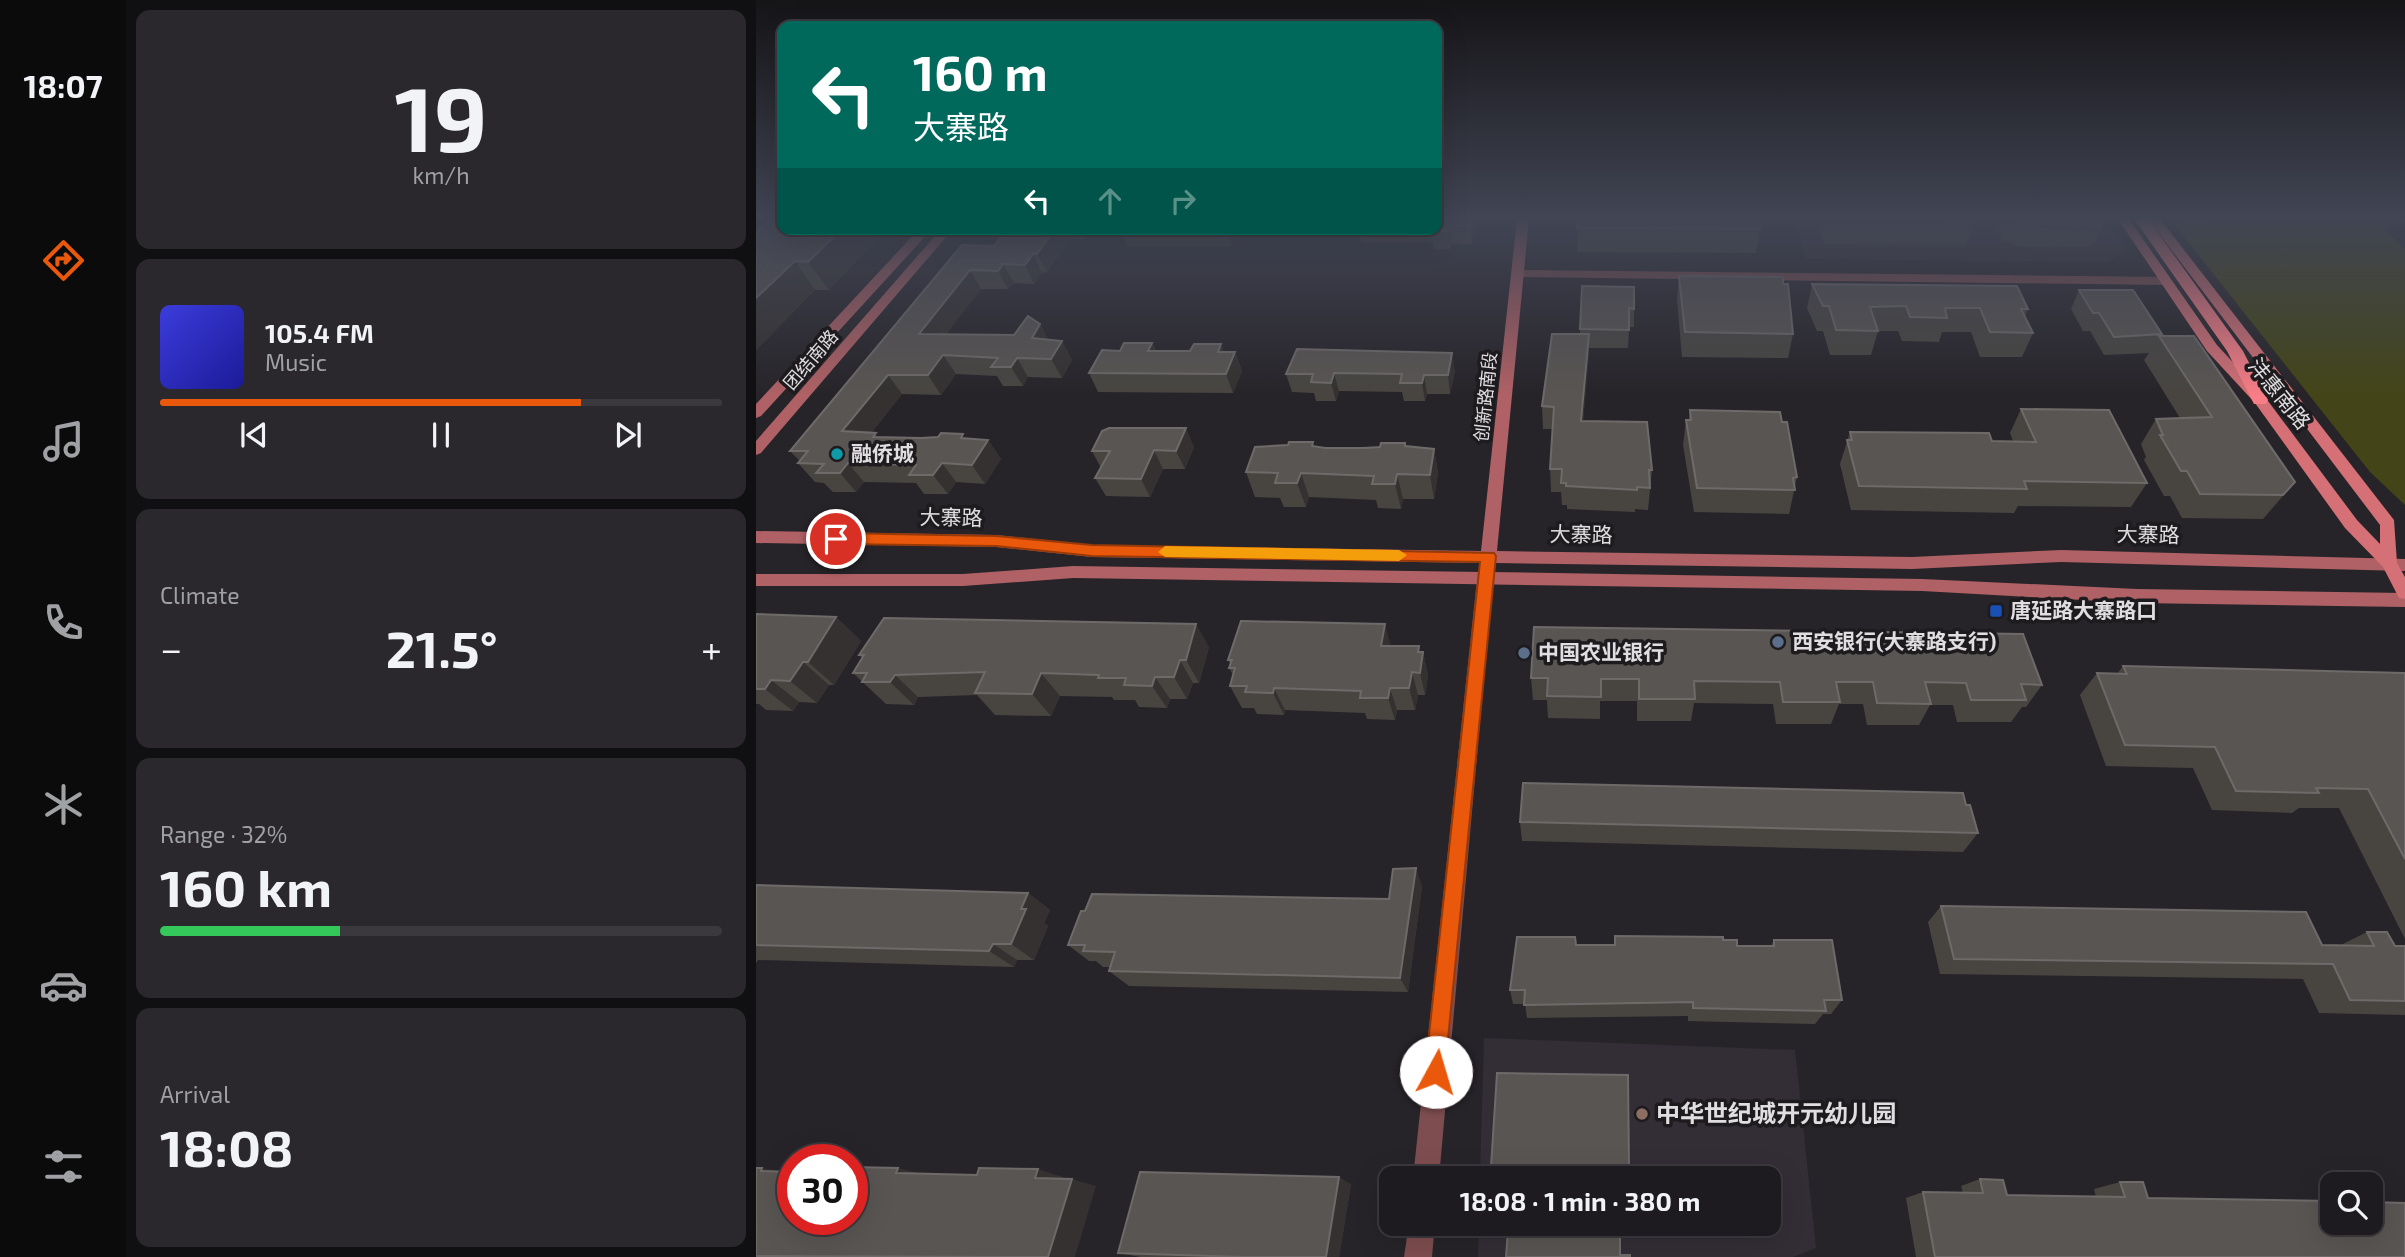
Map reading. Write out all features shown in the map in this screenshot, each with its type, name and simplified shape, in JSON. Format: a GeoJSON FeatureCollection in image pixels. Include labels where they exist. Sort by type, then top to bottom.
{"type":"FeatureCollection","features":[{"type":"Feature","properties":{"kind":"highway"},"geometry":{"type":"LineString","coordinates":[[2183,278],[2235,351],[2260,400]]}},
{"type":"Feature","properties":{"kind":"main road","name":"团结南路"},"geometry":{"type":"LineString","coordinates":[[756,414],[881,278]]}},
{"type":"Feature","properties":{"kind":"main road","name":"团结南路"},"geometry":{"type":"LineString","coordinates":[[756,450],[905,278]]}},
{"type":"Feature","properties":{"kind":"main road","name":"创新路南段"},"geometry":{"type":"LineString","coordinates":[[1485,579],[1518,278]]}},
{"type":"Feature","properties":{"kind":"main road","name":"沣惠南路"},"geometry":{"type":"LineString","coordinates":[[2164,278],[2212,348],[2260,400],[2351,524],[2397,564],[2405,593]]}},
{"type":"Feature","properties":{"kind":"main road"},"geometry":{"type":"LineString","coordinates":[[2199,278],[2388,524],[2397,564]]}},
{"type":"Feature","properties":{"kind":"main road","name":"大寨路"},"geometry":{"type":"LineString","coordinates":[[756,537],[996,541],[1092,551],[1912,563],[2061,556],[2397,564]]}},
{"type":"Feature","properties":{"kind":"main road"},"geometry":{"type":"LineString","coordinates":[[756,580],[963,580],[1073,572],[1922,585],[2137,596],[2405,600]]}},
{"type":"Feature","properties":{"kind":"street"},"geometry":{"type":"LineString","coordinates":[[1857,278],[2166,281]]}},
{"type":"Feature","properties":{"kind":"street"},"geometry":{"type":"LineString","coordinates":[[1427,1166],[1485,579]]}},
{"type":"Feature","properties":{"kind":"street"},"geometry":{"type":"LineString","coordinates":[[1418,1257],[1420,1236]]}},
{"type":"Feature","properties":{"kind":"shaded area"},"geometry":{"type":"Polygon","coordinates":[[[2216,278],[2405,278],[2405,505],[2370,472],[2216,278]]]}},
{"type":"Feature","properties":{"kind":"shaded area","name":"中华世纪城开元幼儿园"},"geometry":{"type":"Polygon","coordinates":[[[1484,1038],[1795,1050],[1816,1248],[1793,1257],[1478,1257],[1479,1236],[1781,1236],[1781,1166],[1480,1166],[1484,1038]]]}},
{"type":"Feature","properties":{"kind":"building"},"geometry":{"type":"Polygon","coordinates":[[[756,278],[777,278],[756,298],[756,278]]]}},
{"type":"Feature","properties":{"kind":"building"},"geometry":{"type":"Polygon","coordinates":[[[935,278],[964,278],[919,334],[1014,335],[1028,316],[1040,324],[1032,338],[1062,341],[1051,359],[1017,358],[1011,367],[991,367],[998,358],[943,355],[928,375],[888,375],[842,431],[876,433],[873,437],[921,438],[938,437],[941,433],[963,434],[961,438],[988,440],[972,465],[942,463],[933,475],[909,475],[916,465],[848,463],[840,473],[816,473],[824,464],[798,463],[808,451],[790,451],[935,278]]]}},
{"type":"Feature","properties":{"kind":"building"},"geometry":{"type":"Polygon","coordinates":[[[1679,278],[1783,278],[1783,284],[1788,284],[1793,334],[1685,332],[1679,278]]]}},
{"type":"Feature","properties":{"kind":"building"},"geometry":{"type":"Polygon","coordinates":[[[1812,284],[2017,286],[2028,309],[2021,309],[2033,333],[1990,332],[1980,308],[1945,308],[1947,318],[1910,317],[1906,306],[1870,307],[1878,331],[1836,330],[1829,306],[1823,306],[1812,284]]]}},
{"type":"Feature","properties":{"kind":"building"},"geometry":{"type":"Polygon","coordinates":[[[1582,286],[1634,287],[1634,309],[1629,308],[1629,330],[1580,329],[1582,286]]]}},
{"type":"Feature","properties":{"kind":"building"},"geometry":{"type":"Polygon","coordinates":[[[2079,290],[2133,290],[2162,334],[2114,337],[2099,313],[2093,313],[2079,290]]]}},
{"type":"Feature","properties":{"kind":"building"},"geometry":{"type":"Polygon","coordinates":[[[1552,334],[1589,334],[1581,421],[1647,422],[1652,470],[1649,470],[1650,488],[1637,487],[1637,490],[1566,486],[1566,483],[1561,483],[1562,469],[1550,469],[1554,407],[1542,406],[1552,334]]]}},
{"type":"Feature","properties":{"kind":"building"},"geometry":{"type":"Polygon","coordinates":[[[2159,336],[2194,336],[2295,482],[2283,495],[2200,494],[2187,471],[2181,471],[2160,435],[2163,435],[2156,419],[2212,417],[2159,336]]]}},
{"type":"Feature","properties":{"kind":"building"},"geometry":{"type":"Polygon","coordinates":[[[1124,343],[1152,343],[1148,351],[1190,351],[1194,344],[1221,344],[1218,352],[1235,352],[1226,374],[1089,373],[1102,350],[1120,351],[1124,343]]]}},
{"type":"Feature","properties":{"kind":"building"},"geometry":{"type":"Polygon","coordinates":[[[1297,349],[1452,353],[1448,375],[1424,375],[1422,383],[1400,383],[1402,374],[1334,373],[1331,383],[1311,382],[1313,374],[1286,374],[1297,349]]]}},
{"type":"Feature","properties":{"kind":"building"},"geometry":{"type":"Polygon","coordinates":[[[2021,409],[2109,410],[2147,483],[2024,481],[2027,489],[1859,486],[1847,440],[1852,440],[1850,432],[1989,433],[1992,441],[2036,442],[2021,409]]]}},
{"type":"Feature","properties":{"kind":"building"},"geometry":{"type":"Polygon","coordinates":[[[1690,410],[1780,412],[1782,422],[1787,422],[1797,477],[1793,478],[1795,490],[1697,488],[1686,420],[1691,420],[1690,410]]]}},
{"type":"Feature","properties":{"kind":"building"},"geometry":{"type":"Polygon","coordinates":[[[1109,428],[1186,428],[1176,451],[1154,450],[1141,479],[1095,478],[1110,451],[1092,451],[1102,431],[1109,428]]]}},
{"type":"Feature","properties":{"kind":"building"},"geometry":{"type":"Polygon","coordinates":[[[1289,442],[1313,442],[1312,446],[1325,448],[1380,447],[1381,443],[1405,443],[1405,446],[1434,449],[1430,475],[1397,474],[1395,484],[1372,484],[1374,476],[1301,473],[1297,483],[1275,483],[1278,473],[1246,472],[1255,447],[1288,445],[1289,442]]]}},
{"type":"Feature","properties":{"kind":"building"},"geometry":{"type":"Polygon","coordinates":[[[756,614],[836,617],[808,662],[803,662],[790,681],[771,680],[765,689],[756,689],[756,614]]]}},
{"type":"Feature","properties":{"kind":"building"},"geometry":{"type":"Polygon","coordinates":[[[884,618],[1196,624],[1186,660],[1180,660],[1174,677],[1155,677],[1152,686],[1124,685],[1126,678],[1041,673],[1032,694],[975,693],[985,672],[895,675],[890,682],[862,682],[867,673],[853,673],[864,655],[859,655],[884,618]]]}},
{"type":"Feature","properties":{"kind":"building"},"geometry":{"type":"Polygon","coordinates":[[[1241,621],[1385,624],[1381,646],[1419,646],[1418,652],[1423,652],[1420,673],[1412,672],[1409,688],[1390,688],[1388,698],[1360,698],[1361,691],[1274,688],[1273,693],[1245,692],[1247,686],[1230,686],[1235,668],[1229,668],[1232,660],[1228,660],[1241,621]]]}},
{"type":"Feature","properties":{"kind":"building"},"geometry":{"type":"Polygon","coordinates":[[[1534,627],[2023,634],[2042,685],[2021,684],[2026,700],[1971,700],[1966,683],[1925,682],[1931,704],[1877,703],[1873,682],[1836,682],[1840,702],[1783,702],[1780,682],[1694,681],[1695,699],[1639,699],[1639,679],[1601,679],[1601,697],[1547,696],[1548,678],[1531,678],[1534,627]]]}},
{"type":"Feature","properties":{"kind":"building"},"geometry":{"type":"Polygon","coordinates":[[[2123,666],[2405,673],[2405,859],[2368,789],[2316,788],[2319,793],[2236,791],[2215,747],[2125,745],[2097,673],[2127,674],[2123,666]]]}},
{"type":"Feature","properties":{"kind":"building"},"geometry":{"type":"Polygon","coordinates":[[[1523,783],[1963,793],[1966,805],[1970,805],[1978,833],[1520,822],[1523,783]]]}},
{"type":"Feature","properties":{"kind":"building"},"geometry":{"type":"Polygon","coordinates":[[[1416,868],[1400,978],[1109,971],[1115,952],[1083,951],[1085,945],[1068,945],[1081,911],[1085,911],[1092,894],[1389,899],[1393,869],[1416,868]]]}},
{"type":"Feature","properties":{"kind":"building"},"geometry":{"type":"Polygon","coordinates":[[[756,885],[1028,893],[1021,909],[1026,909],[1011,944],[993,944],[989,951],[756,945],[756,885]]]}},
{"type":"Feature","properties":{"kind":"building"},"geometry":{"type":"Polygon","coordinates":[[[1941,906],[2306,912],[2322,945],[2374,946],[2367,932],[2387,932],[2395,946],[2405,946],[2405,1001],[2350,1000],[2333,964],[1954,959],[1941,906]]]}},
{"type":"Feature","properties":{"kind":"building"},"geometry":{"type":"Polygon","coordinates":[[[1615,936],[1723,937],[1723,940],[1737,940],[1737,946],[1774,946],[1774,940],[1832,940],[1842,1000],[1824,1000],[1826,1011],[1693,1008],[1693,1002],[1524,1005],[1525,990],[1510,990],[1517,937],[1575,937],[1576,945],[1615,945],[1615,936]]]}},
{"type":"Feature","properties":{"kind":"building"},"geometry":{"type":"Polygon","coordinates":[[[1497,1073],[1628,1075],[1629,1166],[1491,1166],[1497,1073]]]}},
{"type":"Feature","properties":{"kind":"building"},"geometry":{"type":"Polygon","coordinates":[[[868,1167],[898,1168],[896,1173],[977,1175],[979,1168],[1038,1169],[1035,1178],[1072,1179],[1048,1257],[756,1256],[756,1168],[762,1168],[761,1171],[777,1172],[777,1235],[868,1235],[868,1167]]]}},
{"type":"Feature","properties":{"kind":"building"},"geometry":{"type":"Polygon","coordinates":[[[1140,1172],[1339,1177],[1326,1257],[1118,1253],[1140,1172]]]}},
{"type":"Feature","properties":{"kind":"building"},"geometry":{"type":"Polygon","coordinates":[[[1980,1179],[2003,1180],[2007,1195],[2125,1197],[2120,1182],[2143,1182],[2148,1198],[2320,1201],[2320,1235],[2383,1235],[2383,1202],[2405,1203],[2405,1257],[1935,1257],[1923,1192],[1983,1193],[1980,1179]]]}},
{"type":"Feature","properties":{"kind":"building"},"geometry":{"type":"Polygon","coordinates":[[[1508,1236],[1620,1236],[1620,1255],[1630,1255],[1630,1257],[1506,1257],[1508,1236]]]}},
{"type":"Feature","properties":{"kind":"slow traffic"},"geometry":{"type":"LineString","coordinates":[[1165,552],[1399,555]]}},
{"type":"Feature","properties":{"kind":"place","name":"融侨城"},"geometry":{"type":"Point","coordinates":[837,454]}},
{"type":"Feature","properties":{"kind":"place","name":"唐延路大寨路口"},"geometry":{"type":"Point","coordinates":[1996,611]}},
{"type":"Feature","properties":{"kind":"place","name":"西安银行(大寨路支行)"},"geometry":{"type":"Point","coordinates":[1778,642]}},
{"type":"Feature","properties":{"kind":"place","name":"中国农业银行"},"geometry":{"type":"Point","coordinates":[1524,653]}},
{"type":"Feature","properties":{"kind":"place","name":"中华世纪城开元幼儿园"},"geometry":{"type":"Point","coordinates":[1642,1114]}},
{"type":"Feature","properties":{"kind":"route"},"geometry":{"type":"LineString","coordinates":[[836,539],[996,541],[1092,551],[1488,556],[1436,1072]]}}]}
